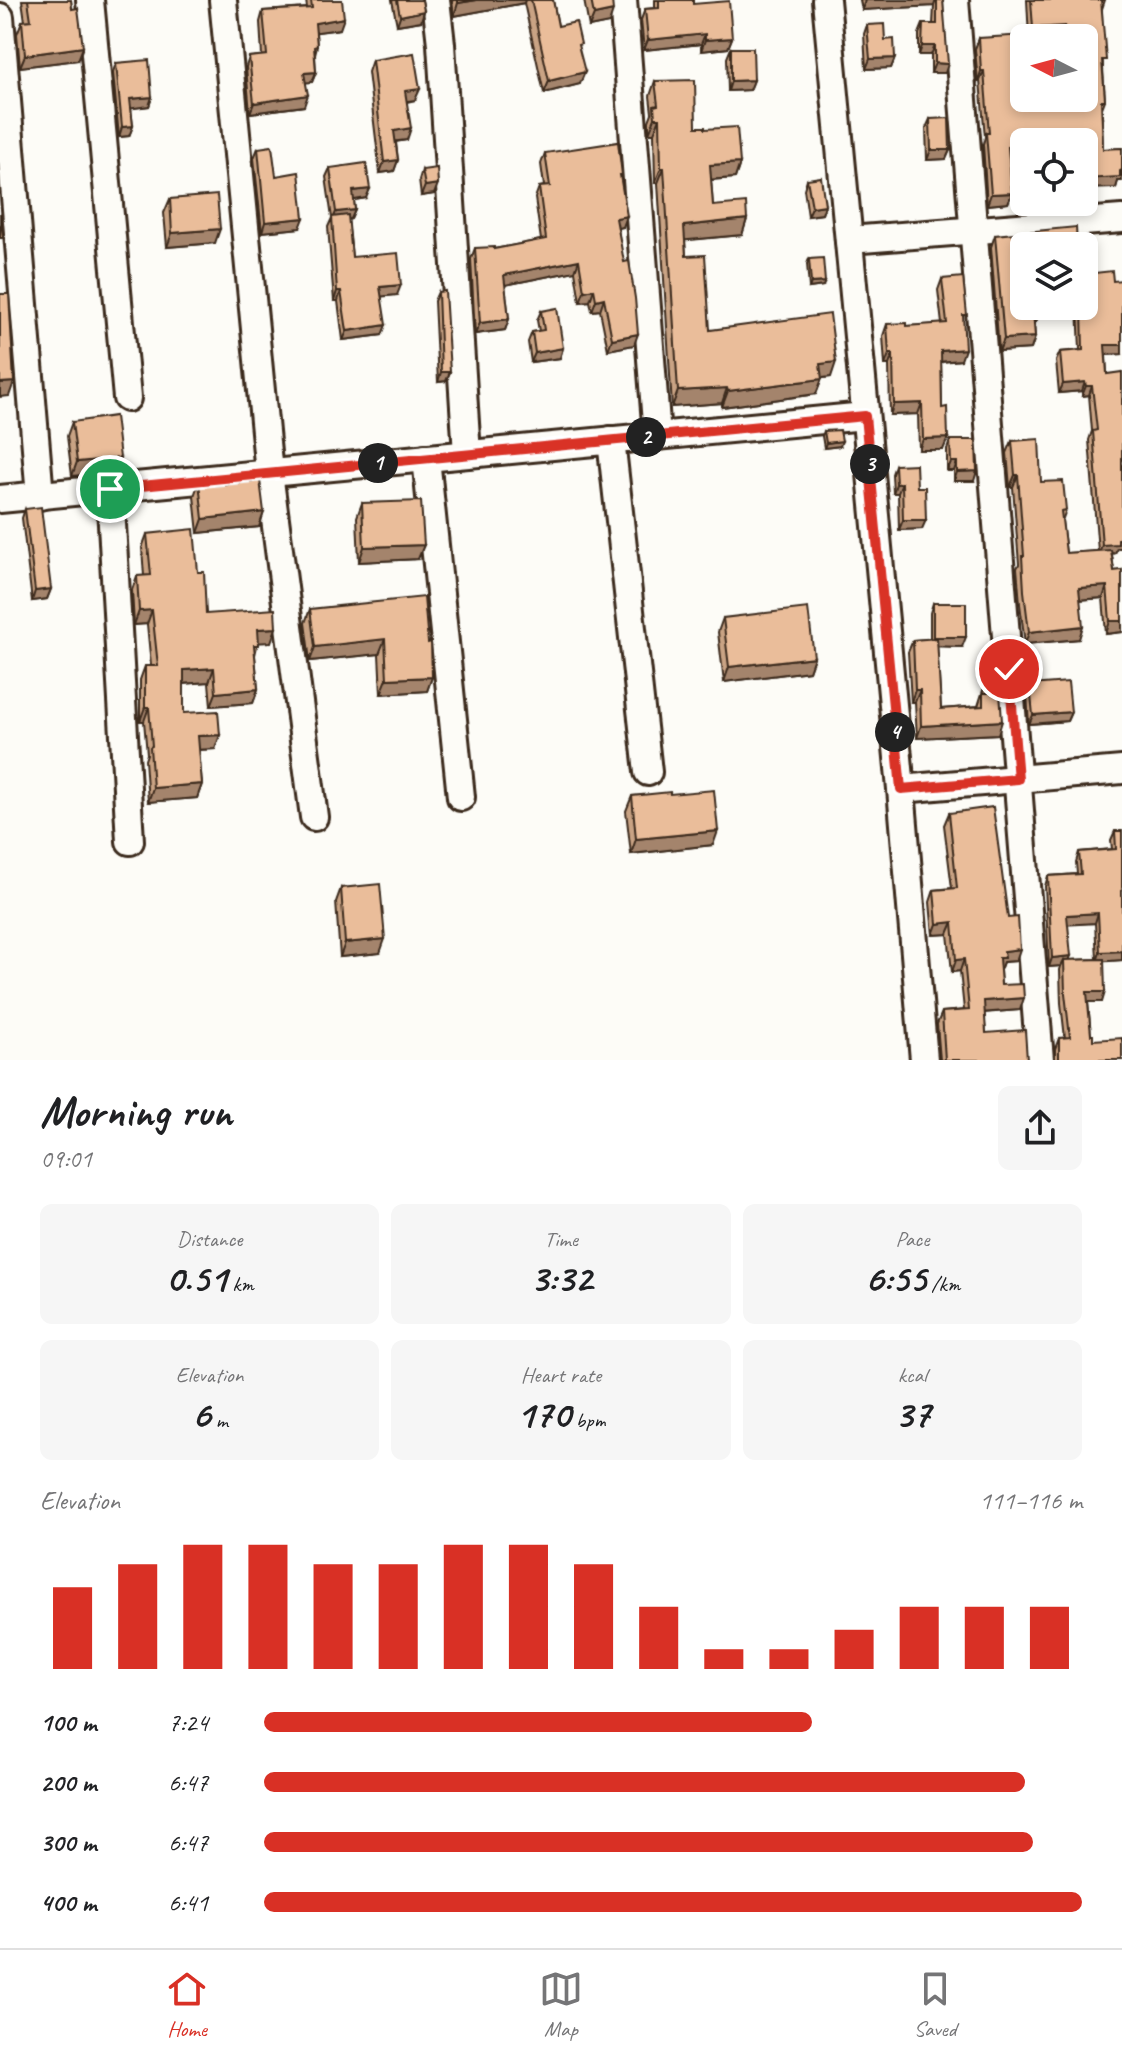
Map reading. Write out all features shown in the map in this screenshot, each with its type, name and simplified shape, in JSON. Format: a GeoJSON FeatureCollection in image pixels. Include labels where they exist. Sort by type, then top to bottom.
{"type":"FeatureCollection","features":[{"type":"Feature","properties":{"kind":"street"},"geometry":{"type":"LineString","coordinates":[[90,0],[127,398]]}},
{"type":"Feature","properties":{"kind":"street"},"geometry":{"type":"LineString","coordinates":[[223,0],[269,473],[314,817]]}},
{"type":"Feature","properties":{"kind":"street"},"geometry":{"type":"LineString","coordinates":[[436,0],[467,454]]}},
{"type":"Feature","properties":{"kind":"street"},"geometry":{"type":"LineString","coordinates":[[623,0],[657,436]]}},
{"type":"Feature","properties":{"kind":"street"},"geometry":{"type":"LineString","coordinates":[[826,0],[924,1060]]}},
{"type":"Feature","properties":{"kind":"street"},"geometry":{"type":"LineString","coordinates":[[955,0],[1040,1060]]}},
{"type":"Feature","properties":{"kind":"street"},"geometry":{"type":"LineString","coordinates":[[0,17],[40,496]]}},
{"type":"Feature","properties":{"kind":"street"},"geometry":{"type":"LineString","coordinates":[[849,240],[1122,219]]}},
{"type":"Feature","properties":{"kind":"street"},"geometry":{"type":"LineString","coordinates":[[0,499],[865,416]]}},
{"type":"Feature","properties":{"kind":"street"},"geometry":{"type":"LineString","coordinates":[[611,440],[648,772]]}},
{"type":"Feature","properties":{"kind":"street"},"geometry":{"type":"LineString","coordinates":[[426,458],[461,797]]}},
{"type":"Feature","properties":{"kind":"street"},"geometry":{"type":"LineString","coordinates":[[110,489],[130,841]]}},
{"type":"Feature","properties":{"kind":"street"},"geometry":{"type":"LineString","coordinates":[[901,789],[1122,770]]}},
{"type":"Feature","properties":{"kind":"building"},"geometry":{"type":"Polygon","coordinates":[[[28,0],[71,0],[72,9],[78,8],[83,47],[25,55],[22,21],[31,20],[28,0]]]}},
{"type":"Feature","properties":{"kind":"building"},"geometry":{"type":"Polygon","coordinates":[[[311,0],[342,0],[344,18],[315,23],[316,72],[304,73],[308,95],[254,103],[249,57],[267,55],[263,11],[312,8],[311,0]]]}},
{"type":"Feature","properties":{"kind":"building"},"geometry":{"type":"Polygon","coordinates":[[[397,0],[422,0],[424,11],[400,16],[397,0]]]}},
{"type":"Feature","properties":{"kind":"building"},"geometry":{"type":"Polygon","coordinates":[[[531,0],[553,0],[558,26],[576,22],[585,72],[549,81],[531,0]]]}},
{"type":"Feature","properties":{"kind":"building"},"geometry":{"type":"Polygon","coordinates":[[[591,0],[612,0],[613,11],[594,15],[591,0]]]}},
{"type":"Feature","properties":{"kind":"building"},"geometry":{"type":"Polygon","coordinates":[[[659,0],[693,0],[693,4],[729,1],[732,38],[705,40],[705,34],[648,40],[645,9],[659,8],[659,0]]]}},
{"type":"Feature","properties":{"kind":"building"},"geometry":{"type":"Polygon","coordinates":[[[937,0],[943,0],[948,64],[935,63],[935,46],[922,46],[923,24],[937,24],[937,0]]]}},
{"type":"Feature","properties":{"kind":"building"},"geometry":{"type":"Polygon","coordinates":[[[1031,0],[1101,0],[1106,60],[1102,60],[1105,100],[1101,100],[1103,149],[1122,148],[1120,177],[1098,178],[1098,128],[1010,128],[1010,193],[991,194],[986,133],[989,133],[979,38],[1010,36],[1010,112],[1098,112],[1098,24],[1033,24],[1031,0]]]}},
{"type":"Feature","properties":{"kind":"building"},"geometry":{"type":"Polygon","coordinates":[[[884,24],[885,40],[894,39],[895,58],[870,59],[867,25],[884,24]]]}},
{"type":"Feature","properties":{"kind":"building"},"geometry":{"type":"Polygon","coordinates":[[[731,48],[753,48],[754,80],[731,81],[731,48]]]}},
{"type":"Feature","properties":{"kind":"building"},"geometry":{"type":"Polygon","coordinates":[[[414,53],[420,89],[405,91],[411,128],[394,131],[398,160],[384,162],[372,60],[414,53]]]}},
{"type":"Feature","properties":{"kind":"building"},"geometry":{"type":"Polygon","coordinates":[[[149,60],[152,97],[130,99],[133,126],[122,127],[116,63],[149,60]]]}},
{"type":"Feature","properties":{"kind":"building"},"geometry":{"type":"Polygon","coordinates":[[[695,80],[696,127],[737,127],[740,163],[710,165],[713,206],[746,203],[747,219],[684,226],[686,256],[705,255],[710,330],[830,314],[836,362],[820,364],[822,379],[728,391],[727,388],[678,391],[660,118],[655,118],[654,106],[658,105],[655,81],[695,80]]]}},
{"type":"Feature","properties":{"kind":"building"},"geometry":{"type":"Polygon","coordinates":[[[949,118],[950,150],[931,150],[930,119],[949,118]]]}},
{"type":"Feature","properties":{"kind":"building"},"geometry":{"type":"Polygon","coordinates":[[[618,142],[627,216],[616,218],[624,262],[629,261],[638,334],[612,339],[604,298],[596,300],[594,289],[584,291],[579,260],[504,275],[509,319],[480,323],[475,248],[494,249],[546,239],[539,187],[550,186],[545,153],[618,142]]]}},
{"type":"Feature","properties":{"kind":"building"},"geometry":{"type":"Polygon","coordinates":[[[272,146],[276,176],[299,172],[304,218],[265,222],[258,148],[272,146]]]}},
{"type":"Feature","properties":{"kind":"building"},"geometry":{"type":"Polygon","coordinates":[[[366,163],[370,189],[353,191],[355,210],[336,212],[330,168],[366,163]]]}},
{"type":"Feature","properties":{"kind":"building"},"geometry":{"type":"Polygon","coordinates":[[[437,168],[438,184],[425,186],[422,170],[437,168]]]}},
{"type":"Feature","properties":{"kind":"building"},"geometry":{"type":"Polygon","coordinates":[[[821,177],[825,205],[812,207],[807,179],[821,177]]]}},
{"type":"Feature","properties":{"kind":"building"},"geometry":{"type":"Polygon","coordinates":[[[217,195],[220,229],[172,233],[170,199],[217,195]]]}},
{"type":"Feature","properties":{"kind":"building"},"geometry":{"type":"Polygon","coordinates":[[[348,215],[352,257],[398,253],[401,285],[380,287],[386,325],[347,331],[341,291],[337,291],[332,217],[348,215]]]}},
{"type":"Feature","properties":{"kind":"building"},"geometry":{"type":"Polygon","coordinates":[[[1076,227],[1076,232],[1025,232],[1076,227]]]}},
{"type":"Feature","properties":{"kind":"building"},"geometry":{"type":"Polygon","coordinates":[[[1010,234],[1010,320],[1034,320],[1035,337],[1004,339],[995,235],[1010,234]]]}},
{"type":"Feature","properties":{"kind":"building"},"geometry":{"type":"Polygon","coordinates":[[[823,258],[825,282],[811,283],[809,259],[823,258]]]}},
{"type":"Feature","properties":{"kind":"building"},"geometry":{"type":"Polygon","coordinates":[[[1112,271],[1113,281],[1122,280],[1122,345],[1105,345],[1107,374],[1122,372],[1122,538],[1118,539],[1118,544],[1102,545],[1092,386],[1086,386],[1085,382],[1063,384],[1060,352],[1083,350],[1082,320],[1098,320],[1098,273],[1112,271]]]}},
{"type":"Feature","properties":{"kind":"building"},"geometry":{"type":"Polygon","coordinates":[[[963,277],[967,315],[963,315],[965,349],[941,351],[942,408],[947,407],[948,438],[923,439],[922,403],[894,404],[893,354],[889,354],[887,324],[947,323],[942,279],[963,277]]]}},
{"type":"Feature","properties":{"kind":"building"},"geometry":{"type":"Polygon","coordinates":[[[445,291],[450,372],[441,372],[438,292],[445,291]]]}},
{"type":"Feature","properties":{"kind":"building"},"geometry":{"type":"Polygon","coordinates":[[[0,294],[9,294],[14,382],[0,383],[0,294]]]}},
{"type":"Feature","properties":{"kind":"building"},"geometry":{"type":"Polygon","coordinates":[[[557,308],[563,348],[535,353],[532,332],[544,330],[541,311],[557,308]]]}},
{"type":"Feature","properties":{"kind":"building"},"geometry":{"type":"Polygon","coordinates":[[[115,416],[120,458],[77,462],[72,422],[115,416]]]}},
{"type":"Feature","properties":{"kind":"building"},"geometry":{"type":"Polygon","coordinates":[[[840,430],[842,441],[826,443],[824,431],[840,430]]]}},
{"type":"Feature","properties":{"kind":"building"},"geometry":{"type":"Polygon","coordinates":[[[1039,439],[1041,482],[1063,481],[1066,510],[1061,511],[1066,553],[1111,550],[1114,571],[1122,570],[1122,621],[1110,621],[1107,586],[1079,588],[1083,626],[1029,632],[1018,475],[1015,475],[1012,441],[1039,439]]]}},
{"type":"Feature","properties":{"kind":"building"},"geometry":{"type":"Polygon","coordinates":[[[950,440],[976,440],[977,471],[957,472],[957,462],[951,462],[950,440]]]}},
{"type":"Feature","properties":{"kind":"building"},"geometry":{"type":"Polygon","coordinates":[[[916,464],[917,487],[925,487],[926,520],[903,520],[902,483],[896,484],[895,465],[916,464]]]}},
{"type":"Feature","properties":{"kind":"building"},"geometry":{"type":"Polygon","coordinates":[[[260,480],[264,512],[203,519],[199,482],[214,481],[215,485],[260,480]]]}},
{"type":"Feature","properties":{"kind":"building"},"geometry":{"type":"Polygon","coordinates":[[[421,501],[424,545],[364,547],[362,503],[421,501]]]}},
{"type":"Feature","properties":{"kind":"building"},"geometry":{"type":"Polygon","coordinates":[[[41,507],[51,589],[35,591],[25,509],[41,507]]]}},
{"type":"Feature","properties":{"kind":"building"},"geometry":{"type":"Polygon","coordinates":[[[194,529],[198,572],[204,572],[206,614],[275,609],[276,628],[258,629],[259,645],[254,645],[258,689],[216,693],[214,668],[184,670],[184,713],[218,711],[220,735],[198,736],[202,784],[153,788],[149,707],[145,707],[145,666],[158,666],[152,610],[139,611],[137,576],[151,575],[147,534],[194,529]]]}},
{"type":"Feature","properties":{"kind":"building"},"geometry":{"type":"Polygon","coordinates":[[[424,597],[428,643],[431,642],[432,677],[387,679],[385,639],[315,647],[310,609],[424,597]]]}},
{"type":"Feature","properties":{"kind":"building"},"geometry":{"type":"Polygon","coordinates":[[[933,603],[966,603],[966,637],[933,637],[933,603]]]}},
{"type":"Feature","properties":{"kind":"building"},"geometry":{"type":"Polygon","coordinates":[[[808,608],[814,657],[729,667],[723,618],[808,608]]]}},
{"type":"Feature","properties":{"kind":"building"},"geometry":{"type":"Polygon","coordinates":[[[937,638],[941,709],[983,706],[983,693],[988,693],[987,678],[999,678],[1002,721],[921,726],[920,690],[915,690],[913,640],[937,638]]]}},
{"type":"Feature","properties":{"kind":"building"},"geometry":{"type":"Polygon","coordinates":[[[1068,682],[1071,712],[1033,715],[1030,685],[1068,682]]]}},
{"type":"Feature","properties":{"kind":"building"},"geometry":{"type":"Polygon","coordinates":[[[714,790],[718,831],[636,839],[632,796],[714,790]]]}},
{"type":"Feature","properties":{"kind":"building"},"geometry":{"type":"Polygon","coordinates":[[[993,807],[1008,918],[1018,917],[1020,949],[1004,951],[1005,958],[999,958],[1001,985],[1023,984],[1024,998],[984,1001],[986,1033],[1025,1030],[1027,1060],[945,1060],[942,1012],[969,1010],[964,959],[956,960],[953,922],[937,924],[934,890],[957,888],[949,813],[993,807]]]}},
{"type":"Feature","properties":{"kind":"building"},"geometry":{"type":"Polygon","coordinates":[[[1115,831],[1122,831],[1122,951],[1100,952],[1098,913],[1067,915],[1071,956],[1052,958],[1048,876],[1081,874],[1079,852],[1116,849],[1115,831]]]}},
{"type":"Feature","properties":{"kind":"building"},"geometry":{"type":"Polygon","coordinates":[[[380,884],[385,939],[345,943],[341,888],[380,884]]]}},
{"type":"Feature","properties":{"kind":"building"},"geometry":{"type":"Polygon","coordinates":[[[1104,959],[1105,992],[1087,992],[1091,1035],[1093,1040],[1122,1038],[1122,1060],[1059,1060],[1059,1038],[1070,1037],[1064,960],[1104,959]]]}},
{"type":"Feature","properties":{"kind":"route"},"geometry":{"type":"LineString","coordinates":[[110,489],[865,416],[901,789],[1018,779],[1009,669]]}}]}
